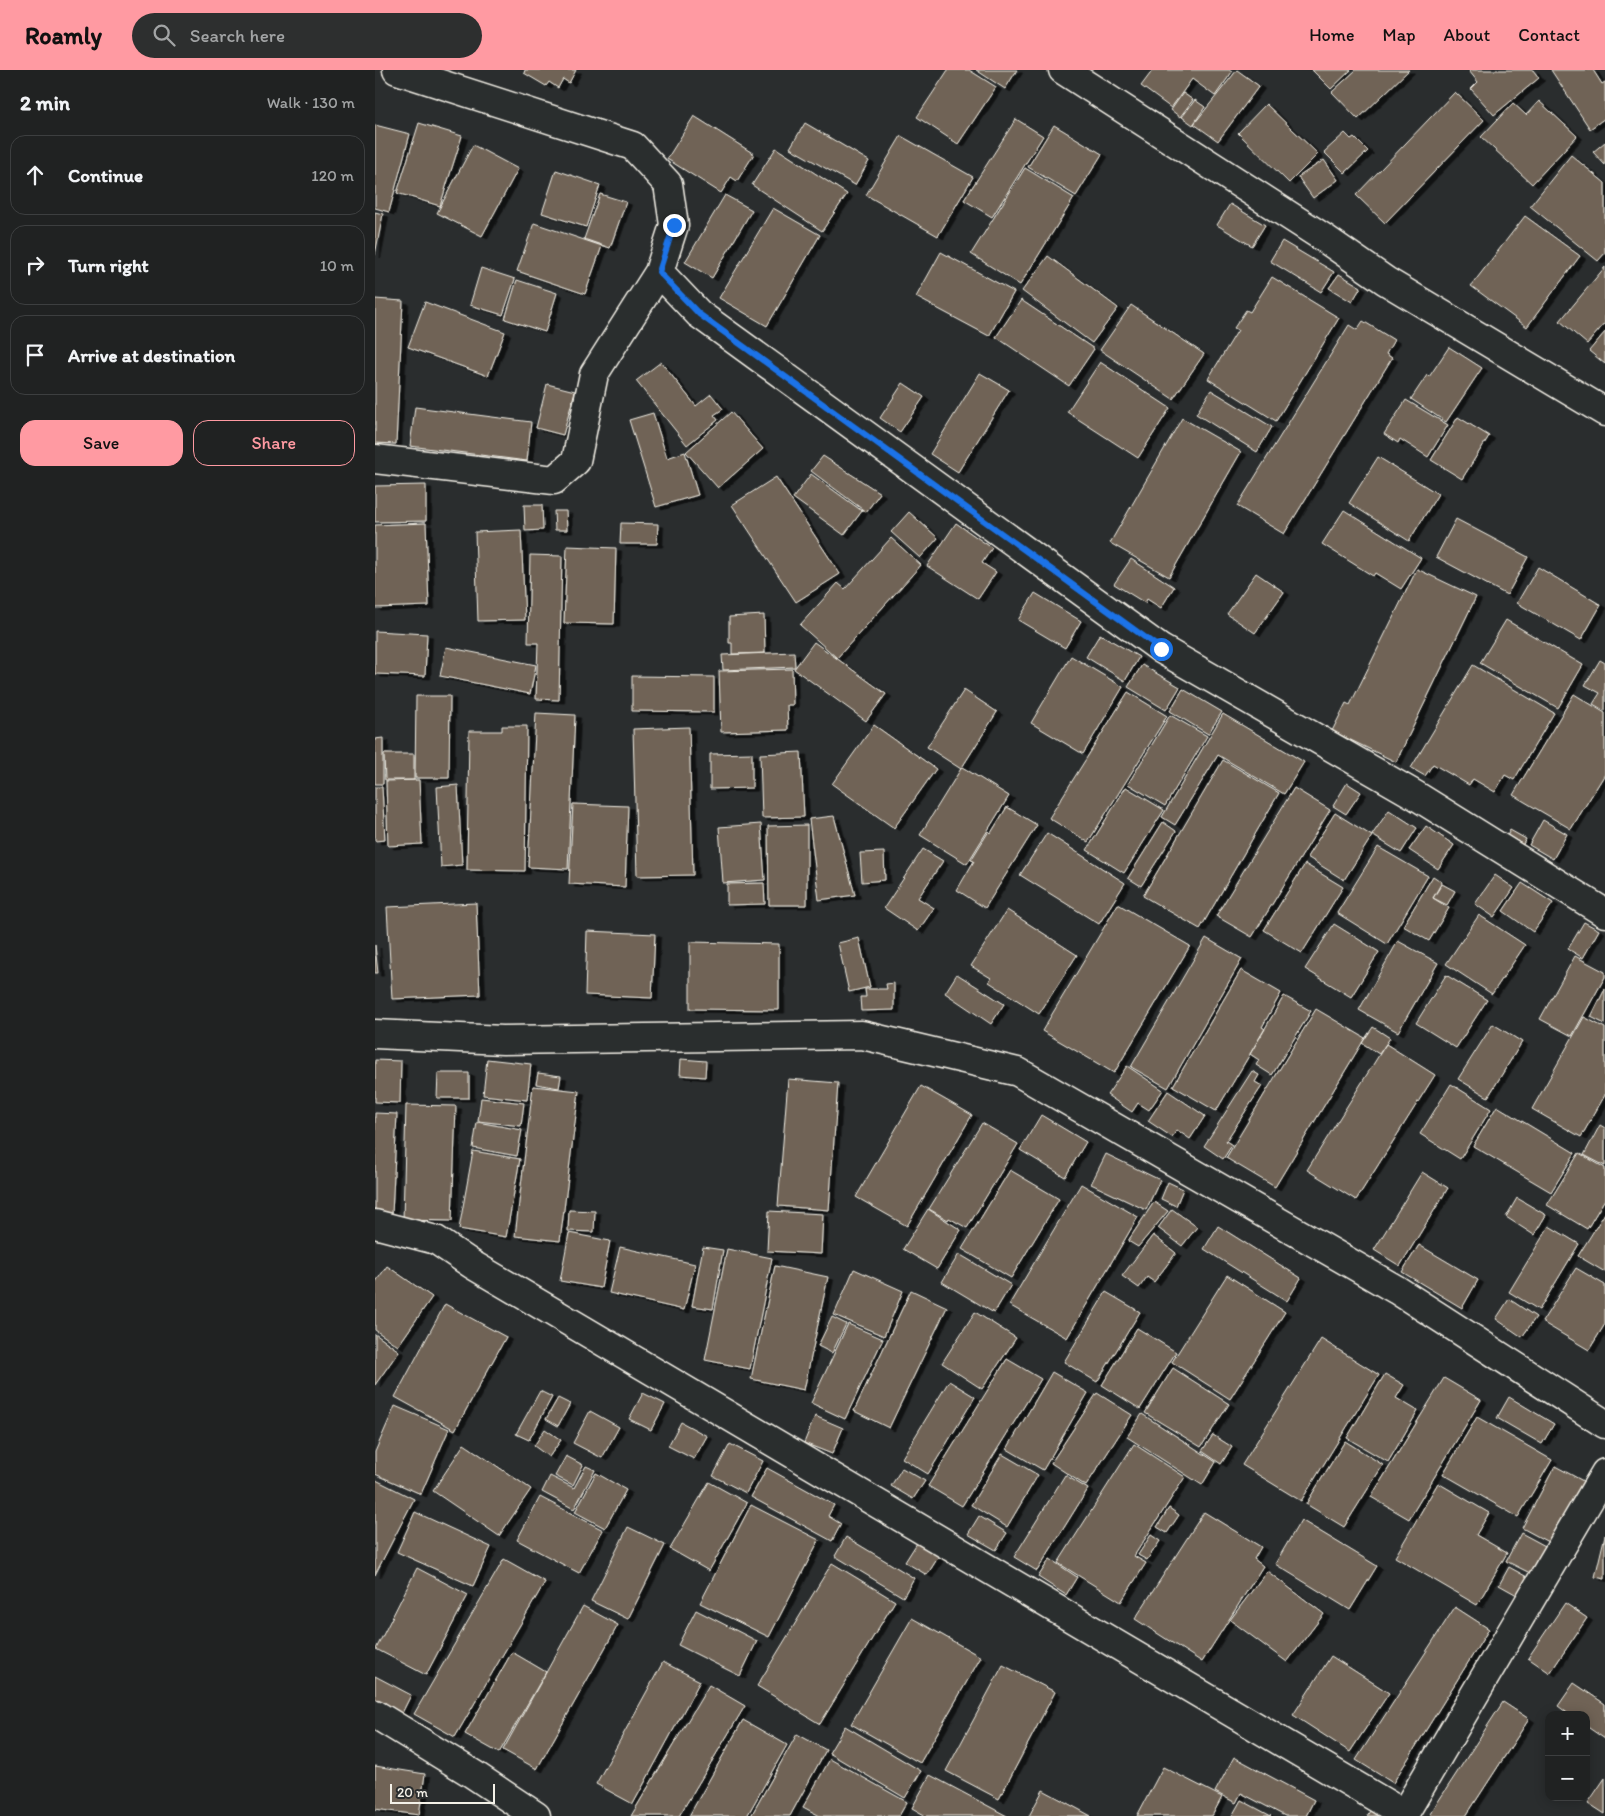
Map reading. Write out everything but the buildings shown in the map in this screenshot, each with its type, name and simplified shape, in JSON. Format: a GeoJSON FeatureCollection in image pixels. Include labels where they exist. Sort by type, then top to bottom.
{"type":"FeatureCollection","features":[{"type":"Feature","properties":{"kind":"street"},"geometry":{"type":"LineString","coordinates":[[375,459],[554,480],[576,461],[594,374],[659,272],[674,225],[668,184],[633,146],[397,70]]}},
{"type":"Feature","properties":{"kind":"street"},"geometry":{"type":"LineString","coordinates":[[1063,70],[1386,280],[1605,412]]}},
{"type":"Feature","properties":{"kind":"street"},"geometry":{"type":"LineString","coordinates":[[659,272],[699,314],[1161,649],[1415,795],[1605,914]]}},
{"type":"Feature","properties":{"kind":"street"},"geometry":{"type":"LineString","coordinates":[[375,1034],[503,1040],[862,1035],[1018,1072],[1397,1290],[1605,1424]]}},
{"type":"Feature","properties":{"kind":"street"},"geometry":{"type":"LineString","coordinates":[[375,1224],[436,1240],[482,1270],[1404,1815],[1605,1473]]}},
{"type":"Feature","properties":{"kind":"street"},"geometry":{"type":"LineString","coordinates":[[375,1714],[473,1774],[536,1816]]}},
{"type":"Feature","properties":{"kind":"route"},"geometry":{"type":"LineString","coordinates":[[674,225],[659,272],[699,314],[1161,649]]}}]}
